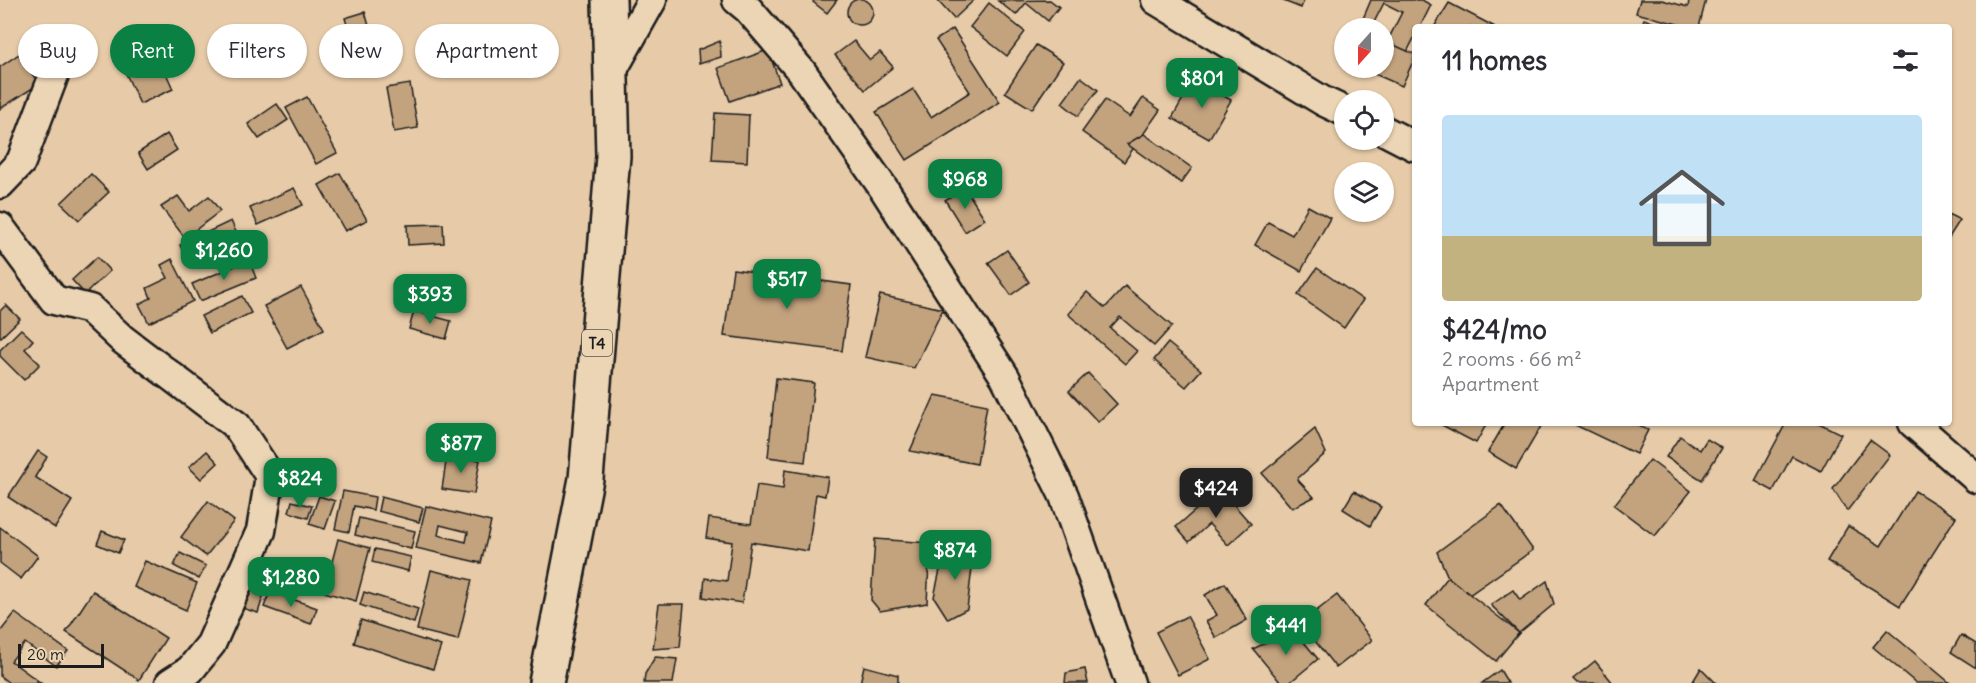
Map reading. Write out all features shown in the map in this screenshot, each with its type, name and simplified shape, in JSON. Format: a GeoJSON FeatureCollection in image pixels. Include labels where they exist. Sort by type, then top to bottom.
{"type":"FeatureCollection","features":[{"type":"Feature","properties":{"kind":"highway","name":"T4"},"geometry":{"type":"LineString","coordinates":[[546,683],[586,479],[613,156],[609,0]]}},
{"type":"Feature","properties":{"kind":"street"},"geometry":{"type":"LineString","coordinates":[[611,73],[651,0]]}},
{"type":"Feature","properties":{"kind":"street"},"geometry":{"type":"LineString","coordinates":[[737,0],[748,9],[802,72],[884,189],[1005,377],[1064,496],[1130,683]]}},
{"type":"Feature","properties":{"kind":"street"},"geometry":{"type":"LineString","coordinates":[[1156,0],[1334,106]]}},
{"type":"Feature","properties":{"kind":"street"},"geometry":{"type":"LineString","coordinates":[[0,184],[21,162],[53,78]]}},
{"type":"Feature","properties":{"kind":"street"},"geometry":{"type":"LineString","coordinates":[[1394,136],[1412,145]]}},
{"type":"Feature","properties":{"kind":"street"},"geometry":{"type":"LineString","coordinates":[[0,227],[54,300],[90,309],[122,339],[237,426],[270,476],[261,531],[211,644],[190,670],[170,683]]}},
{"type":"Feature","properties":{"kind":"street"},"geometry":{"type":"LineString","coordinates":[[1915,426],[1976,478]]}},
{"type":"Feature","properties":{"kind":"building"},"geometry":{"type":"Polygon","coordinates":[[[860,-1],[869,3],[873,12],[869,21],[860,25],[851,21],[847,12],[851,3],[860,-1]]]}},
{"type":"Feature","properties":{"kind":"building"},"geometry":{"type":"Polygon","coordinates":[[[814,0],[837,0],[827,13],[813,2],[814,0]]]}},
{"type":"Feature","properties":{"kind":"building"},"geometry":{"type":"Polygon","coordinates":[[[937,0],[974,0],[954,19],[937,0]]]}},
{"type":"Feature","properties":{"kind":"building"},"geometry":{"type":"Polygon","coordinates":[[[1050,0],[1059,7],[1048,21],[1026,3],[1016,15],[998,1],[1050,0]]]}},
{"type":"Feature","properties":{"kind":"building"},"geometry":{"type":"Polygon","coordinates":[[[1281,0],[1304,0],[1301,8],[1281,0]]]}},
{"type":"Feature","properties":{"kind":"building"},"geometry":{"type":"Polygon","coordinates":[[[1371,0],[1422,0],[1431,5],[1422,24],[1412,24],[1412,42],[1406,54],[1394,48],[1394,28],[1402,12],[1384,3],[1376,18],[1363,18],[1371,0]]]}},
{"type":"Feature","properties":{"kind":"building"},"geometry":{"type":"Polygon","coordinates":[[[1640,0],[1662,0],[1688,7],[1689,0],[1706,0],[1700,24],[1678,24],[1636,13],[1640,0]]]}},
{"type":"Feature","properties":{"kind":"building"},"geometry":{"type":"Polygon","coordinates":[[[989,3],[1025,32],[1007,56],[970,27],[989,3]]]}},
{"type":"Feature","properties":{"kind":"building"},"geometry":{"type":"Polygon","coordinates":[[[1449,3],[1489,24],[1436,24],[1449,3]]]}},
{"type":"Feature","properties":{"kind":"building"},"geometry":{"type":"Polygon","coordinates":[[[365,12],[368,24],[347,24],[345,18],[365,12]]]}},
{"type":"Feature","properties":{"kind":"building"},"geometry":{"type":"Polygon","coordinates":[[[1644,19],[1658,24],[1642,24],[1644,19]]]}},
{"type":"Feature","properties":{"kind":"building"},"geometry":{"type":"Polygon","coordinates":[[[953,29],[1000,102],[907,160],[876,112],[913,89],[931,117],[970,92],[936,40],[953,29]]]}},
{"type":"Feature","properties":{"kind":"building"},"geometry":{"type":"Polygon","coordinates":[[[720,41],[721,57],[699,64],[698,50],[720,41]]]}},
{"type":"Feature","properties":{"kind":"building"},"geometry":{"type":"Polygon","coordinates":[[[854,41],[870,60],[880,52],[893,67],[865,90],[835,55],[854,41]]]}},
{"type":"Feature","properties":{"kind":"building"},"geometry":{"type":"Polygon","coordinates":[[[1036,45],[1063,62],[1032,109],[1005,92],[1036,45]]]}},
{"type":"Feature","properties":{"kind":"building"},"geometry":{"type":"Polygon","coordinates":[[[1394,45],[1412,53],[1412,64],[1402,86],[1384,78],[1394,78],[1394,45]]]}},
{"type":"Feature","properties":{"kind":"building"},"geometry":{"type":"Polygon","coordinates":[[[768,50],[780,83],[730,101],[718,68],[768,50]]]}},
{"type":"Feature","properties":{"kind":"building"},"geometry":{"type":"Polygon","coordinates":[[[18,55],[18,78],[35,78],[39,84],[0,109],[0,67],[18,55]]]}},
{"type":"Feature","properties":{"kind":"building"},"geometry":{"type":"Polygon","coordinates":[[[1081,77],[1098,90],[1078,116],[1062,103],[1081,77]]]}},
{"type":"Feature","properties":{"kind":"building"},"geometry":{"type":"Polygon","coordinates":[[[128,78],[168,78],[173,89],[140,104],[128,78]]]}},
{"type":"Feature","properties":{"kind":"building"},"geometry":{"type":"Polygon","coordinates":[[[1194,79],[1231,100],[1209,139],[1172,118],[1194,79]]]}},
{"type":"Feature","properties":{"kind":"building"},"geometry":{"type":"Polygon","coordinates":[[[410,84],[418,128],[394,132],[386,88],[410,84]]]}},
{"type":"Feature","properties":{"kind":"building"},"geometry":{"type":"Polygon","coordinates":[[[307,97],[337,153],[316,164],[286,108],[307,97]]]}},
{"type":"Feature","properties":{"kind":"building"},"geometry":{"type":"Polygon","coordinates":[[[1143,98],[1160,110],[1124,162],[1082,132],[1105,100],[1130,117],[1143,98]]]}},
{"type":"Feature","properties":{"kind":"building"},"geometry":{"type":"Polygon","coordinates":[[[277,104],[288,120],[259,139],[248,124],[277,104]]]}},
{"type":"Feature","properties":{"kind":"building"},"geometry":{"type":"Polygon","coordinates":[[[715,113],[749,115],[747,162],[712,160],[715,113]]]}},
{"type":"Feature","properties":{"kind":"building"},"geometry":{"type":"Polygon","coordinates":[[[167,134],[177,150],[148,169],[138,153],[167,134]]]}},
{"type":"Feature","properties":{"kind":"building"},"geometry":{"type":"Polygon","coordinates":[[[1144,134],[1192,168],[1181,183],[1127,144],[1144,134]]]}},
{"type":"Feature","properties":{"kind":"building"},"geometry":{"type":"Polygon","coordinates":[[[340,173],[367,220],[345,231],[319,185],[340,173]]]}},
{"type":"Feature","properties":{"kind":"building"},"geometry":{"type":"Polygon","coordinates":[[[91,174],[109,192],[79,220],[61,203],[91,174]]]}},
{"type":"Feature","properties":{"kind":"building"},"geometry":{"type":"Polygon","coordinates":[[[294,188],[303,205],[258,225],[250,208],[294,188]]]}},
{"type":"Feature","properties":{"kind":"building"},"geometry":{"type":"Polygon","coordinates":[[[965,188],[985,219],[965,232],[945,200],[965,188]]]}},
{"type":"Feature","properties":{"kind":"building"},"geometry":{"type":"Polygon","coordinates":[[[178,196],[189,211],[209,196],[220,211],[185,238],[161,207],[178,196]]]}},
{"type":"Feature","properties":{"kind":"building"},"geometry":{"type":"Polygon","coordinates":[[[1308,206],[1330,218],[1301,271],[1255,245],[1268,222],[1292,235],[1308,206]]]}},
{"type":"Feature","properties":{"kind":"building"},"geometry":{"type":"Polygon","coordinates":[[[1952,216],[1960,220],[1952,233],[1952,216]]]}},
{"type":"Feature","properties":{"kind":"building"},"geometry":{"type":"Polygon","coordinates":[[[231,221],[247,256],[232,263],[225,249],[189,265],[180,245],[231,221]]]}},
{"type":"Feature","properties":{"kind":"building"},"geometry":{"type":"Polygon","coordinates":[[[443,224],[444,243],[408,245],[407,225],[443,224]]]}},
{"type":"Feature","properties":{"kind":"building"},"geometry":{"type":"Polygon","coordinates":[[[1007,250],[1029,282],[1011,295],[988,263],[1007,250]]]}},
{"type":"Feature","properties":{"kind":"building"},"geometry":{"type":"Polygon","coordinates":[[[97,257],[110,271],[85,294],[72,280],[97,257]]]}},
{"type":"Feature","properties":{"kind":"building"},"geometry":{"type":"Polygon","coordinates":[[[172,259],[193,301],[149,323],[139,304],[151,298],[147,288],[168,278],[161,265],[172,259]]]}},
{"type":"Feature","properties":{"kind":"building"},"geometry":{"type":"Polygon","coordinates":[[[249,260],[256,278],[200,301],[192,284],[249,260]]]}},
{"type":"Feature","properties":{"kind":"building"},"geometry":{"type":"Polygon","coordinates":[[[1317,268],[1363,300],[1344,328],[1298,295],[1317,268]]]}},
{"type":"Feature","properties":{"kind":"building"},"geometry":{"type":"Polygon","coordinates":[[[733,269],[851,285],[842,351],[724,336],[733,269]]]}},
{"type":"Feature","properties":{"kind":"building"},"geometry":{"type":"Polygon","coordinates":[[[1125,286],[1172,326],[1154,346],[1120,317],[1110,328],[1137,351],[1125,364],[1068,314],[1087,292],[1105,308],[1125,286]]]}},
{"type":"Feature","properties":{"kind":"building"},"geometry":{"type":"Polygon","coordinates":[[[301,287],[324,329],[287,348],[264,306],[301,287]]]}},
{"type":"Feature","properties":{"kind":"building"},"geometry":{"type":"Polygon","coordinates":[[[880,295],[943,309],[914,368],[865,357],[880,295]]]}},
{"type":"Feature","properties":{"kind":"building"},"geometry":{"type":"Polygon","coordinates":[[[242,296],[251,313],[210,333],[201,316],[242,296]]]}},
{"type":"Feature","properties":{"kind":"building"},"geometry":{"type":"Polygon","coordinates":[[[6,305],[20,319],[0,338],[0,311],[6,305]]]}},
{"type":"Feature","properties":{"kind":"building"},"geometry":{"type":"Polygon","coordinates":[[[414,311],[451,321],[446,339],[409,329],[414,311]]]}},
{"type":"Feature","properties":{"kind":"building"},"geometry":{"type":"Polygon","coordinates":[[[21,329],[33,340],[25,349],[40,364],[24,380],[0,356],[0,350],[21,329]]]}},
{"type":"Feature","properties":{"kind":"building"},"geometry":{"type":"Polygon","coordinates":[[[1168,343],[1201,370],[1186,387],[1154,360],[1168,343]]]}},
{"type":"Feature","properties":{"kind":"building"},"geometry":{"type":"Polygon","coordinates":[[[1088,373],[1117,404],[1098,422],[1069,391],[1088,373]]]}},
{"type":"Feature","properties":{"kind":"building"},"geometry":{"type":"Polygon","coordinates":[[[776,378],[814,383],[805,462],[768,457],[776,378]]]}},
{"type":"Feature","properties":{"kind":"building"},"geometry":{"type":"Polygon","coordinates":[[[935,395],[987,405],[977,464],[910,451],[935,395]]]}},
{"type":"Feature","properties":{"kind":"building"},"geometry":{"type":"Polygon","coordinates":[[[1444,426],[1485,426],[1476,443],[1444,426]]]}},
{"type":"Feature","properties":{"kind":"building"},"geometry":{"type":"Polygon","coordinates":[[[1503,426],[1541,426],[1516,469],[1488,452],[1503,426]]]}},
{"type":"Feature","properties":{"kind":"building"},"geometry":{"type":"Polygon","coordinates":[[[1577,426],[1639,426],[1648,430],[1636,454],[1577,426]]]}},
{"type":"Feature","properties":{"kind":"building"},"geometry":{"type":"Polygon","coordinates":[[[1784,426],[1825,426],[1841,434],[1821,471],[1792,456],[1773,491],[1755,481],[1784,426]]]}},
{"type":"Feature","properties":{"kind":"building"},"geometry":{"type":"Polygon","coordinates":[[[1315,429],[1326,453],[1297,479],[1314,497],[1292,508],[1262,473],[1315,429]]]}},
{"type":"Feature","properties":{"kind":"building"},"geometry":{"type":"Polygon","coordinates":[[[1680,436],[1700,450],[1707,439],[1722,448],[1702,480],[1666,457],[1680,436]]]}},
{"type":"Feature","properties":{"kind":"building"},"geometry":{"type":"Polygon","coordinates":[[[1870,440],[1890,455],[1847,511],[1833,489],[1870,440]]]}},
{"type":"Feature","properties":{"kind":"building"},"geometry":{"type":"Polygon","coordinates":[[[38,451],[47,457],[35,477],[72,501],[55,528],[8,497],[38,451]]]}},
{"type":"Feature","properties":{"kind":"building"},"geometry":{"type":"Polygon","coordinates":[[[207,451],[218,463],[201,479],[189,467],[207,451]]]}},
{"type":"Feature","properties":{"kind":"building"},"geometry":{"type":"Polygon","coordinates":[[[447,455],[480,460],[474,494],[442,489],[447,455]]]}},
{"type":"Feature","properties":{"kind":"building"},"geometry":{"type":"Polygon","coordinates":[[[1650,460],[1691,491],[1655,536],[1614,505],[1650,460]]]}},
{"type":"Feature","properties":{"kind":"building"},"geometry":{"type":"Polygon","coordinates":[[[785,470],[828,477],[825,496],[816,494],[808,551],[751,542],[742,603],[703,597],[705,578],[727,581],[732,542],[706,538],[709,518],[751,524],[757,485],[783,489],[785,470]]]}},
{"type":"Feature","properties":{"kind":"building"},"geometry":{"type":"Polygon","coordinates":[[[1220,489],[1251,524],[1228,545],[1209,524],[1189,542],[1176,527],[1220,489]]]}},
{"type":"Feature","properties":{"kind":"building"},"geometry":{"type":"Polygon","coordinates":[[[343,491],[375,497],[373,510],[354,506],[349,532],[335,529],[343,491]]]}},
{"type":"Feature","properties":{"kind":"building"},"geometry":{"type":"Polygon","coordinates":[[[1354,491],[1381,507],[1370,526],[1343,509],[1354,491]]]}},
{"type":"Feature","properties":{"kind":"building"},"geometry":{"type":"Polygon","coordinates":[[[1915,491],[1956,517],[1900,606],[1827,561],[1848,526],[1881,546],[1915,491]]]}},
{"type":"Feature","properties":{"kind":"building"},"geometry":{"type":"Polygon","coordinates":[[[319,496],[335,501],[325,529],[309,524],[319,496]]]}},
{"type":"Feature","properties":{"kind":"building"},"geometry":{"type":"Polygon","coordinates":[[[381,497],[423,508],[419,522],[378,511],[381,497]]]}},
{"type":"Feature","properties":{"kind":"building"},"geometry":{"type":"Polygon","coordinates":[[[208,501],[234,521],[206,556],[181,537],[208,501]]]}},
{"type":"Feature","properties":{"kind":"building"},"geometry":{"type":"Polygon","coordinates":[[[292,501],[312,506],[308,518],[289,512],[292,501]]]}},
{"type":"Feature","properties":{"kind":"building"},"geometry":{"type":"Polygon","coordinates":[[[1501,505],[1533,550],[1469,595],[1448,577],[1437,552],[1501,505]]]}},
{"type":"Feature","properties":{"kind":"building"},"geometry":{"type":"Polygon","coordinates":[[[426,506],[491,522],[481,563],[416,548],[426,506]],[[440,525],[438,535],[466,542],[468,532],[440,525]]]}},
{"type":"Feature","properties":{"kind":"building"},"geometry":{"type":"Polygon","coordinates":[[[359,518],[415,531],[411,549],[355,535],[359,518]]]}},
{"type":"Feature","properties":{"kind":"building"},"geometry":{"type":"Polygon","coordinates":[[[0,527],[38,556],[21,579],[0,563],[0,527]]]}},
{"type":"Feature","properties":{"kind":"building"},"geometry":{"type":"Polygon","coordinates":[[[102,531],[124,540],[118,553],[97,544],[102,531]]]}},
{"type":"Feature","properties":{"kind":"building"},"geometry":{"type":"Polygon","coordinates":[[[338,539],[370,548],[356,601],[324,592],[338,539]]]}},
{"type":"Feature","properties":{"kind":"building"},"geometry":{"type":"Polygon","coordinates":[[[875,539],[930,543],[927,603],[880,611],[871,600],[875,539]]]}},
{"type":"Feature","properties":{"kind":"building"},"geometry":{"type":"Polygon","coordinates":[[[945,547],[978,551],[972,568],[967,609],[948,619],[934,597],[945,547]]]}},
{"type":"Feature","properties":{"kind":"building"},"geometry":{"type":"Polygon","coordinates":[[[375,549],[411,557],[408,571],[372,562],[375,549]]]}},
{"type":"Feature","properties":{"kind":"building"},"geometry":{"type":"Polygon","coordinates":[[[180,553],[206,566],[199,579],[174,566],[180,553]]]}},
{"type":"Feature","properties":{"kind":"building"},"geometry":{"type":"Polygon","coordinates":[[[145,561],[197,583],[186,610],[134,587],[145,561]]]}},
{"type":"Feature","properties":{"kind":"building"},"geometry":{"type":"Polygon","coordinates":[[[431,570],[472,580],[458,640],[417,630],[431,570]]]}},
{"type":"Feature","properties":{"kind":"building"},"geometry":{"type":"Polygon","coordinates":[[[1448,577],[1519,633],[1496,661],[1426,605],[1448,577]]]}},
{"type":"Feature","properties":{"kind":"building"},"geometry":{"type":"Polygon","coordinates":[[[1547,581],[1554,604],[1519,633],[1491,605],[1513,590],[1520,600],[1547,581]]]}},
{"type":"Feature","properties":{"kind":"building"},"geometry":{"type":"Polygon","coordinates":[[[250,582],[266,587],[258,613],[242,608],[250,582]]]}},
{"type":"Feature","properties":{"kind":"building"},"geometry":{"type":"Polygon","coordinates":[[[1225,583],[1247,620],[1216,638],[1206,621],[1217,615],[1205,595],[1225,583]]]}},
{"type":"Feature","properties":{"kind":"building"},"geometry":{"type":"Polygon","coordinates":[[[93,591],[166,638],[139,680],[66,632],[93,591]]]}},
{"type":"Feature","properties":{"kind":"building"},"geometry":{"type":"Polygon","coordinates":[[[270,591],[317,608],[311,624],[264,607],[270,591]]]}},
{"type":"Feature","properties":{"kind":"building"},"geometry":{"type":"Polygon","coordinates":[[[364,592],[418,609],[414,623],[360,605],[364,592]]]}},
{"type":"Feature","properties":{"kind":"building"},"geometry":{"type":"Polygon","coordinates":[[[1337,595],[1372,640],[1336,668],[1301,623],[1337,595]]]}},
{"type":"Feature","properties":{"kind":"building"},"geometry":{"type":"Polygon","coordinates":[[[659,604],[684,604],[680,647],[653,649],[659,604]]]}},
{"type":"Feature","properties":{"kind":"building"},"geometry":{"type":"Polygon","coordinates":[[[15,613],[68,651],[56,666],[25,643],[11,661],[41,683],[9,683],[0,676],[0,632],[15,613]]]}},
{"type":"Feature","properties":{"kind":"building"},"geometry":{"type":"Polygon","coordinates":[[[1187,616],[1210,659],[1178,675],[1156,632],[1187,616]]]}},
{"type":"Feature","properties":{"kind":"building"},"geometry":{"type":"Polygon","coordinates":[[[361,620],[441,646],[433,669],[354,643],[361,620]]]}},
{"type":"Feature","properties":{"kind":"building"},"geometry":{"type":"Polygon","coordinates":[[[1293,629],[1318,659],[1289,683],[1281,683],[1253,649],[1293,629]]]}},
{"type":"Feature","properties":{"kind":"building"},"geometry":{"type":"Polygon","coordinates":[[[1887,630],[1950,683],[1916,683],[1873,647],[1887,630]]]}},
{"type":"Feature","properties":{"kind":"building"},"geometry":{"type":"Polygon","coordinates":[[[1961,635],[1976,644],[1976,668],[1951,652],[1961,635]]]}},
{"type":"Feature","properties":{"kind":"building"},"geometry":{"type":"Polygon","coordinates":[[[655,657],[677,659],[673,683],[644,683],[645,674],[655,657]]]}},
{"type":"Feature","properties":{"kind":"building"},"geometry":{"type":"Polygon","coordinates":[[[1595,661],[1613,683],[1577,683],[1573,679],[1595,661]]]}},
{"type":"Feature","properties":{"kind":"building"},"geometry":{"type":"Polygon","coordinates":[[[864,666],[898,675],[898,683],[860,683],[864,666]]]}},
{"type":"Feature","properties":{"kind":"building"},"geometry":{"type":"Polygon","coordinates":[[[1701,668],[1716,683],[1692,683],[1701,668]]]}},
{"type":"Feature","properties":{"kind":"building"},"geometry":{"type":"Polygon","coordinates":[[[1085,669],[1088,683],[1065,683],[1066,673],[1085,669]]]}},
{"type":"Feature","properties":{"kind":"building"},"geometry":{"type":"Polygon","coordinates":[[[1500,670],[1508,683],[1482,683],[1500,670]]]}}]}
